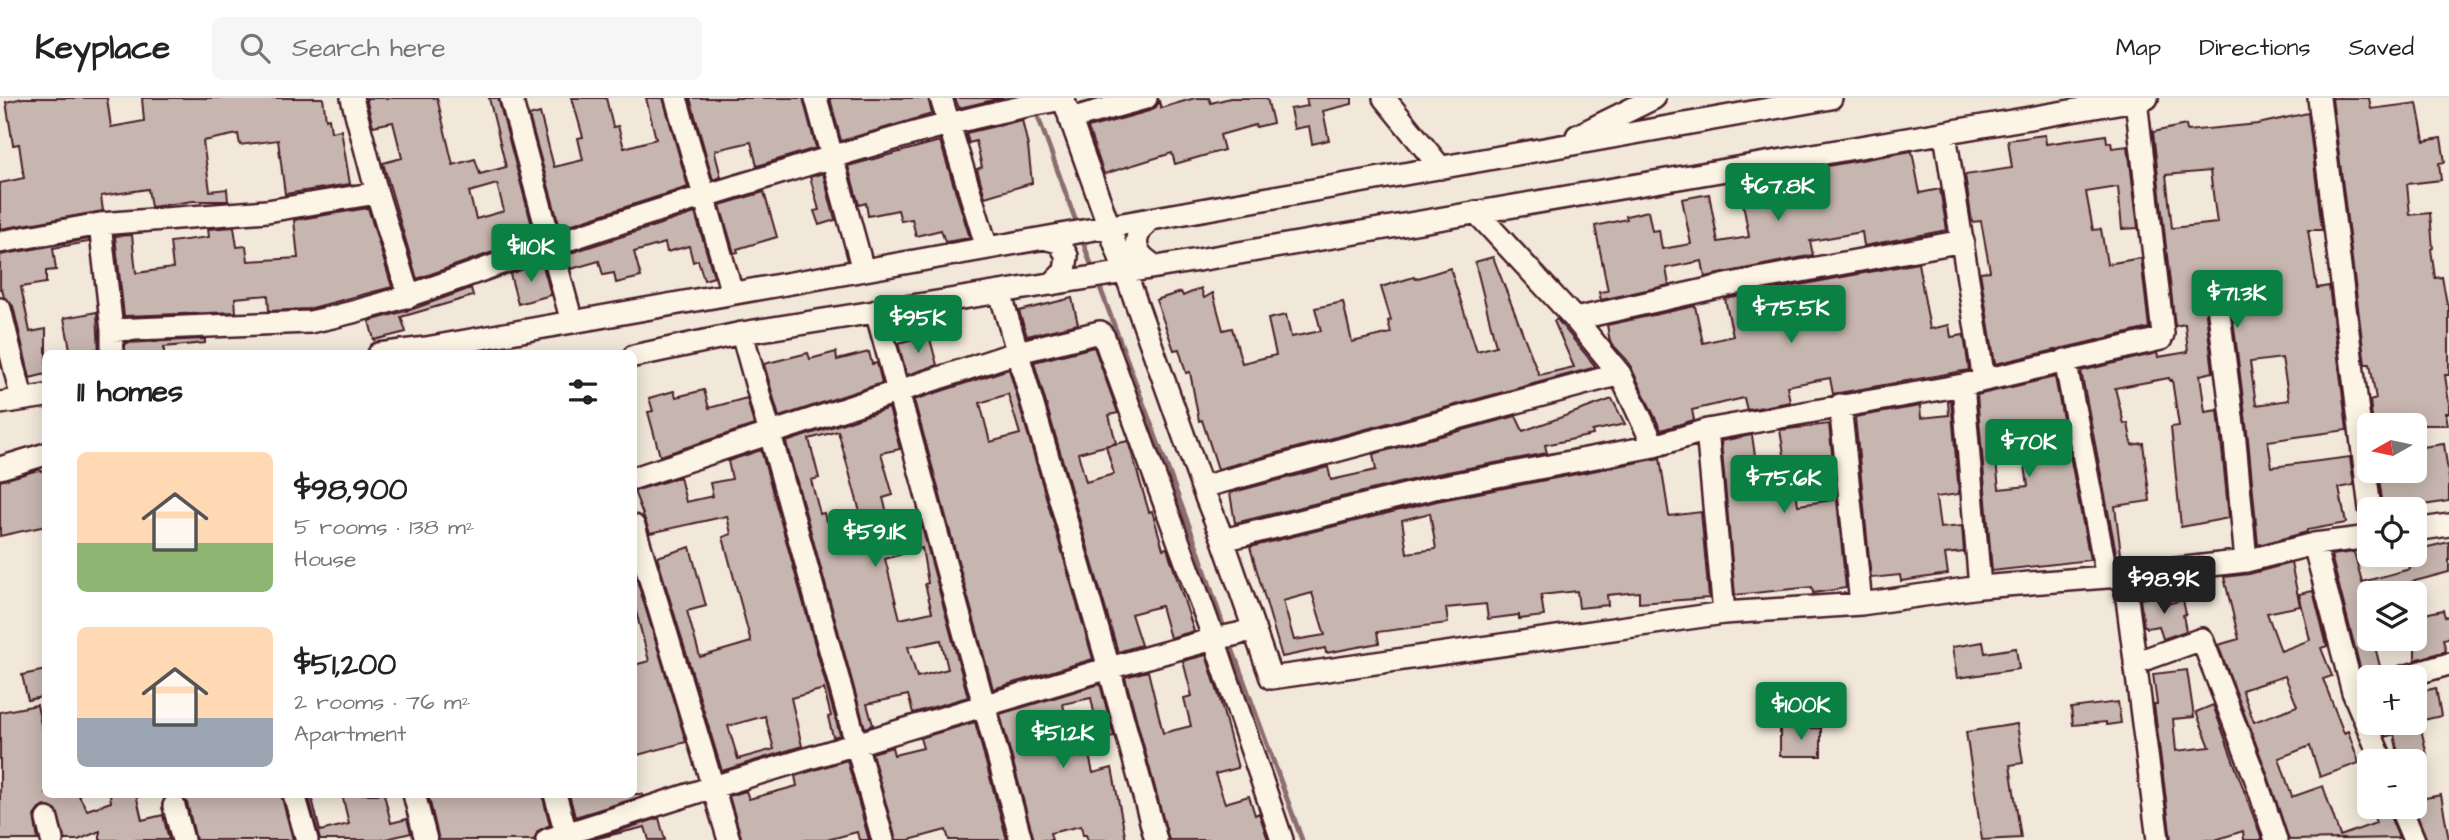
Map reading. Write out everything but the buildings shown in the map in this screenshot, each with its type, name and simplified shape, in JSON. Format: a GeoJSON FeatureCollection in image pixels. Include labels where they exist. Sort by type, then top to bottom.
{"type":"FeatureCollection","features":[{"type":"Feature","properties":{"kind":"street"},"geometry":{"type":"LineString","coordinates":[[352,98],[377,193],[409,297]]}},
{"type":"Feature","properties":{"kind":"street"},"geometry":{"type":"LineString","coordinates":[[510,98],[572,322]]}},
{"type":"Feature","properties":{"kind":"street"},"geometry":{"type":"LineString","coordinates":[[676,98],[732,293]]}},
{"type":"Feature","properties":{"kind":"street"},"geometry":{"type":"LineString","coordinates":[[816,98],[863,270]]}},
{"type":"Feature","properties":{"kind":"street"},"geometry":{"type":"LineString","coordinates":[[941,98],[987,248]]}},
{"type":"Feature","properties":{"kind":"street"},"geometry":{"type":"LineString","coordinates":[[112,330],[310,322],[409,297],[552,245],[705,196],[950,124],[1022,106],[1146,98]]}},
{"type":"Feature","properties":{"kind":"street"},"geometry":{"type":"LineString","coordinates":[[1384,98],[1441,168]]}},
{"type":"Feature","properties":{"kind":"street"},"geometry":{"type":"LineString","coordinates":[[1555,147],[1654,98]]}},
{"type":"Feature","properties":{"kind":"street"},"geometry":{"type":"LineString","coordinates":[[410,350],[1830,98]]}},
{"type":"Feature","properties":{"kind":"street"},"geometry":{"type":"LineString","coordinates":[[2319,98],[2369,497]]}},
{"type":"Feature","properties":{"kind":"street"},"geometry":{"type":"LineString","coordinates":[[637,355],[743,333],[1157,267],[2141,99],[2163,334],[2157,341],[1963,385],[1707,430],[1654,446],[1434,488],[1223,540]]}},
{"type":"Feature","properties":{"kind":"street"},"geometry":{"type":"LineString","coordinates":[[1065,105],[1223,540],[1231,635],[1271,678],[1724,613],[1861,604],[1980,587],[2115,576],[2246,561],[2314,544],[2357,539]]}},
{"type":"Feature","properties":{"kind":"street"},"geometry":{"type":"LineString","coordinates":[[1945,134],[1984,380]]}},
{"type":"Feature","properties":{"kind":"street"},"geometry":{"type":"LineString","coordinates":[[0,242],[100,224],[267,211],[377,193]]}},
{"type":"Feature","properties":{"kind":"street"},"geometry":{"type":"LineString","coordinates":[[1476,212],[1575,319],[1620,374],[1654,446]]}},
{"type":"Feature","properties":{"kind":"street"},"geometry":{"type":"LineString","coordinates":[[1150,219],[1138,231],[1136,246],[1142,258],[1157,267]]}},
{"type":"Feature","properties":{"kind":"street"},"geometry":{"type":"LineString","coordinates":[[100,224],[112,350]]}},
{"type":"Feature","properties":{"kind":"street"},"geometry":{"type":"LineString","coordinates":[[1052,284],[1065,271],[1067,256],[1054,236]]}},
{"type":"Feature","properties":{"kind":"street"},"geometry":{"type":"LineString","coordinates":[[1575,319],[1736,283],[1962,240]]}},
{"type":"Feature","properties":{"kind":"street"},"geometry":{"type":"LineString","coordinates":[[1000,292],[1156,840]]}},
{"type":"Feature","properties":{"kind":"street"},"geometry":{"type":"LineString","coordinates":[[2218,305],[2235,441],[2246,561]]}},
{"type":"Feature","properties":{"kind":"street"},"geometry":{"type":"LineString","coordinates":[[0,309],[22,399]]}},
{"type":"Feature","properties":{"kind":"street"},"geometry":{"type":"LineString","coordinates":[[876,311],[982,706],[1021,840]]}},
{"type":"Feature","properties":{"kind":"street"},"geometry":{"type":"LineString","coordinates":[[637,477],[1018,352],[1100,332],[1231,635],[1282,840]]}},
{"type":"Feature","properties":{"kind":"street"},"geometry":{"type":"LineString","coordinates":[[743,333],[883,840]]}},
{"type":"Feature","properties":{"kind":"street"},"geometry":{"type":"LineString","coordinates":[[2065,360],[2135,663],[2158,840]]}},
{"type":"Feature","properties":{"kind":"street"},"geometry":{"type":"LineString","coordinates":[[1202,487],[1620,374]]}},
{"type":"Feature","properties":{"kind":"street"},"geometry":{"type":"LineString","coordinates":[[1963,385],[1980,587]]}},
{"type":"Feature","properties":{"kind":"street"},"geometry":{"type":"LineString","coordinates":[[0,403],[42,397]]}},
{"type":"Feature","properties":{"kind":"street"},"geometry":{"type":"LineString","coordinates":[[1840,405],[1861,604]]}},
{"type":"Feature","properties":{"kind":"street"},"geometry":{"type":"LineString","coordinates":[[1707,430],[1724,613]]}},
{"type":"Feature","properties":{"kind":"street"},"geometry":{"type":"LineString","coordinates":[[0,453],[42,445]]}},
{"type":"Feature","properties":{"kind":"street"},"geometry":{"type":"LineString","coordinates":[[0,468],[42,455]]}},
{"type":"Feature","properties":{"kind":"street"},"geometry":{"type":"LineString","coordinates":[[2427,528],[2449,525]]}},
{"type":"Feature","properties":{"kind":"street"},"geometry":{"type":"LineString","coordinates":[[637,536],[729,840]]}},
{"type":"Feature","properties":{"kind":"street"},"geometry":{"type":"LineString","coordinates":[[2314,544],[2357,677]]}},
{"type":"Feature","properties":{"kind":"street"},"geometry":{"type":"LineString","coordinates":[[555,798],[560,838],[713,787],[1109,668],[1231,635]]}},
{"type":"Feature","properties":{"kind":"street"},"geometry":{"type":"LineString","coordinates":[[2135,663],[2202,639],[2276,840]]}},
{"type":"Feature","properties":{"kind":"street"},"geometry":{"type":"LineString","coordinates":[[2427,670],[2449,664]]}},
{"type":"Feature","properties":{"kind":"street"},"geometry":{"type":"LineString","coordinates":[[295,798],[307,840]]}},
{"type":"Feature","properties":{"kind":"street"},"geometry":{"type":"LineString","coordinates":[[415,798],[426,840]]}},
{"type":"Feature","properties":{"kind":"street"},"geometry":{"type":"LineString","coordinates":[[174,806],[183,840]]}},
{"type":"Feature","properties":{"kind":"street"},"geometry":{"type":"LineString","coordinates":[[2405,819],[2414,840]]}},
{"type":"Feature","properties":{"kind":"waterway"},"geometry":{"type":"LineString","coordinates":[[1036,111],[1078,227]]}},
{"type":"Feature","properties":{"kind":"waterway"},"geometry":{"type":"LineString","coordinates":[[1081,236],[1094,273]]}},
{"type":"Feature","properties":{"kind":"waterway"},"geometry":{"type":"LineString","coordinates":[[1098,282],[1198,550],[1225,631]]}},
{"type":"Feature","properties":{"kind":"waterway"},"geometry":{"type":"LineString","coordinates":[[1229,640],[1302,840]]}}]}
